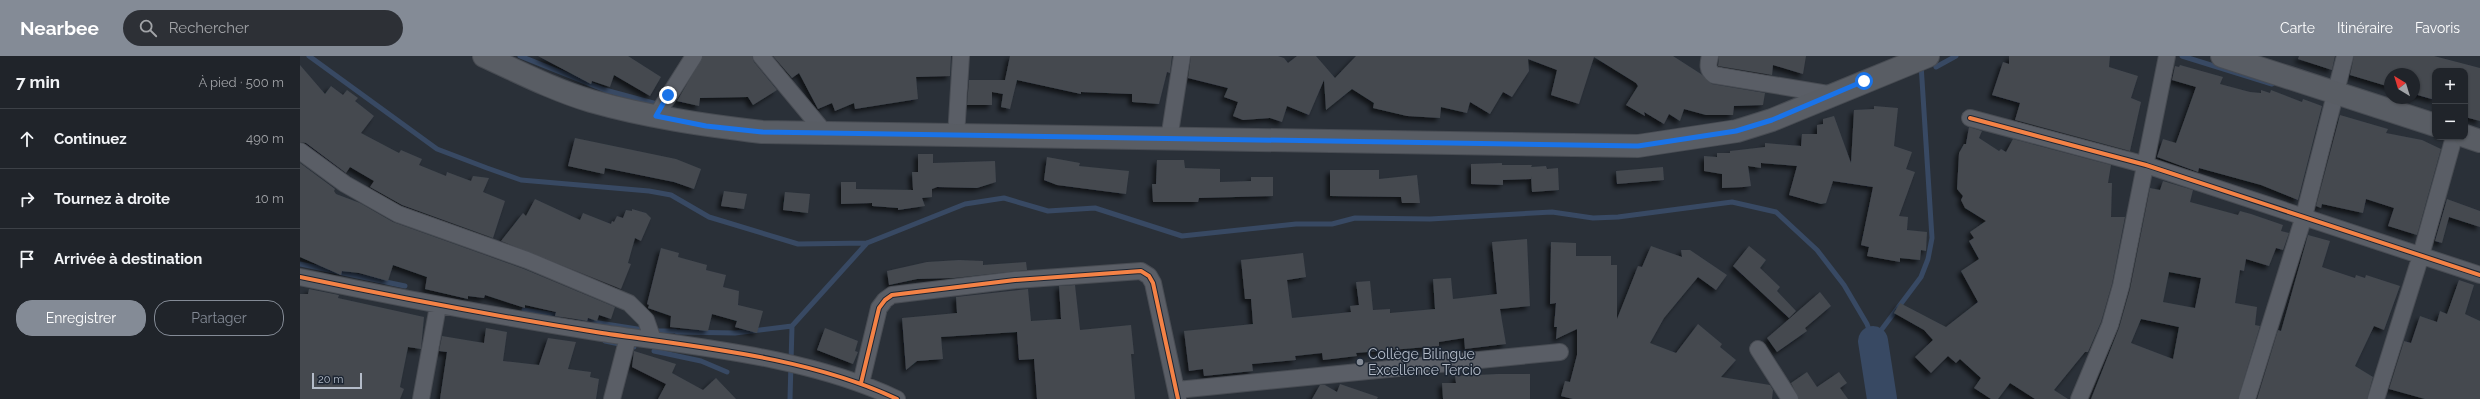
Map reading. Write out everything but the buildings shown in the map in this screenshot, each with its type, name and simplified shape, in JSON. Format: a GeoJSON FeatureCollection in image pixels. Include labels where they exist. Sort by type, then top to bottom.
{"type":"FeatureCollection","features":[{"type":"Feature","properties":{"kind":"main road"},"geometry":{"type":"LineString","coordinates":[[484,56],[543,83],[584,98],[656,116],[706,126],[762,132],[1638,146],[1736,131],[1772,120],[1920,59]]}},
{"type":"Feature","properties":{"kind":"main road"},"geometry":{"type":"LineString","coordinates":[[2222,56],[2432,124]]}},
{"type":"Feature","properties":{"kind":"main road"},"geometry":{"type":"LineString","coordinates":[[2468,137],[2480,141]]}},
{"type":"Feature","properties":{"kind":"street"},"geometry":{"type":"LineString","coordinates":[[656,116],[694,56]]}},
{"type":"Feature","properties":{"kind":"street"},"geometry":{"type":"LineString","coordinates":[[761,56],[824,133]]}},
{"type":"Feature","properties":{"kind":"street"},"geometry":{"type":"LineString","coordinates":[[956,136],[961,56]]}},
{"type":"Feature","properties":{"kind":"street"},"geometry":{"type":"LineString","coordinates":[[1169,139],[1182,56]]}},
{"type":"Feature","properties":{"kind":"street"},"geometry":{"type":"LineString","coordinates":[[1710,56],[1708,66],[1710,72],[1714,76],[1834,95]]}},
{"type":"Feature","properties":{"kind":"street"},"geometry":{"type":"LineString","coordinates":[[2079,399],[2110,325],[2121,286],[2167,56]]}},
{"type":"Feature","properties":{"kind":"street"},"geometry":{"type":"LineString","coordinates":[[2247,399],[2304,216],[2345,56]]}},
{"type":"Feature","properties":{"kind":"street"},"geometry":{"type":"LineString","coordinates":[[1970,118],[2146,165],[2480,275]]}},
{"type":"Feature","properties":{"kind":"street"},"geometry":{"type":"LineString","coordinates":[[2376,399],[2421,255],[2453,140]]}},
{"type":"Feature","properties":{"kind":"street"},"geometry":{"type":"LineString","coordinates":[[300,151],[345,184],[398,214],[520,258],[629,303],[646,320],[653,340]]}},
{"type":"Feature","properties":{"kind":"street"},"geometry":{"type":"LineString","coordinates":[[861,383],[879,308],[884,300],[892,295],[1015,280],[1141,271],[1149,276],[1153,283],[1178,394],[1560,352]]}},
{"type":"Feature","properties":{"kind":"street"},"geometry":{"type":"LineString","coordinates":[[300,277],[438,306],[653,340],[795,365],[861,383],[874,394],[897,399]]}},
{"type":"Feature","properties":{"kind":"street"},"geometry":{"type":"LineString","coordinates":[[421,399],[438,306]]}},
{"type":"Feature","properties":{"kind":"street"},"geometry":{"type":"LineString","coordinates":[[612,399],[628,336]]}},
{"type":"Feature","properties":{"kind":"street"},"geometry":{"type":"LineString","coordinates":[[1758,349],[1790,399]]}},
{"type":"Feature","properties":{"kind":"waterway"},"geometry":{"type":"LineString","coordinates":[[309,56],[437,149],[521,180],[649,191],[671,195],[709,217],[798,244],[867,243],[965,204],[1004,198],[1048,211],[1095,208],[1182,236],[1296,224],[1332,224],[1355,218],[1430,219],[1552,212],[1593,218],[1618,217],[1732,202],[1776,212],[1817,250],[1844,285],[1867,324],[1873,341]]}},
{"type":"Feature","properties":{"kind":"waterway"},"geometry":{"type":"LineString","coordinates":[[520,56],[605,90],[657,104]]}},
{"type":"Feature","properties":{"kind":"waterway"},"geometry":{"type":"LineString","coordinates":[[1936,67],[1956,56]]}},
{"type":"Feature","properties":{"kind":"waterway"},"geometry":{"type":"LineString","coordinates":[[2182,56],[2272,84]]}},
{"type":"Feature","properties":{"kind":"waterway"},"geometry":{"type":"LineString","coordinates":[[1873,341],[1921,277],[1928,259],[1932,238],[1921,64]]}},
{"type":"Feature","properties":{"kind":"waterway"},"geometry":{"type":"LineString","coordinates":[[790,399],[792,326],[867,243]]}},
{"type":"Feature","properties":{"kind":"waterway"},"geometry":{"type":"LineString","coordinates":[[300,264],[405,286]]}},
{"type":"Feature","properties":{"kind":"waterway"},"geometry":{"type":"LineString","coordinates":[[524,310],[561,316]]}},
{"type":"Feature","properties":{"kind":"waterway"},"geometry":{"type":"LineString","coordinates":[[580,320],[650,331],[675,331]]}},
{"type":"Feature","properties":{"kind":"waterway"},"geometry":{"type":"LineString","coordinates":[[677,332],[735,333],[792,326]]}},
{"type":"Feature","properties":{"kind":"waterway"},"geometry":{"type":"LineString","coordinates":[[605,341],[634,347]]}},
{"type":"Feature","properties":{"kind":"waterway"},"geometry":{"type":"LineString","coordinates":[[1873,341],[1882,399]]}},
{"type":"Feature","properties":{"kind":"waterway"},"geometry":{"type":"LineString","coordinates":[[654,351],[701,361],[727,372]]}},
{"type":"Feature","properties":{"kind":"cycle path"},"geometry":{"type":"LineString","coordinates":[[1970,118],[2146,165],[2480,275]]}},
{"type":"Feature","properties":{"kind":"cycle path"},"geometry":{"type":"LineString","coordinates":[[861,383],[879,308],[885,300],[892,295],[1015,280],[1141,271],[1149,276],[1153,283],[1178,399]]}},
{"type":"Feature","properties":{"kind":"cycle path"},"geometry":{"type":"LineString","coordinates":[[300,277],[413,300],[526,320],[602,333],[714,349],[790,363],[863,385],[897,399]]}},
{"type":"Feature","properties":{"kind":"place","name":"Collège Bilingue Excellence Tercio"},"geometry":{"type":"Point","coordinates":[1360,362]}},
{"type":"Feature","properties":{"kind":"route"},"geometry":{"type":"LineString","coordinates":[[668,95],[656,116],[706,126],[762,132],[1039,138],[1106,137],[1350,141],[1428,144],[1638,146],[1705,137],[1736,131],[1772,120],[1864,81]]}}]}
